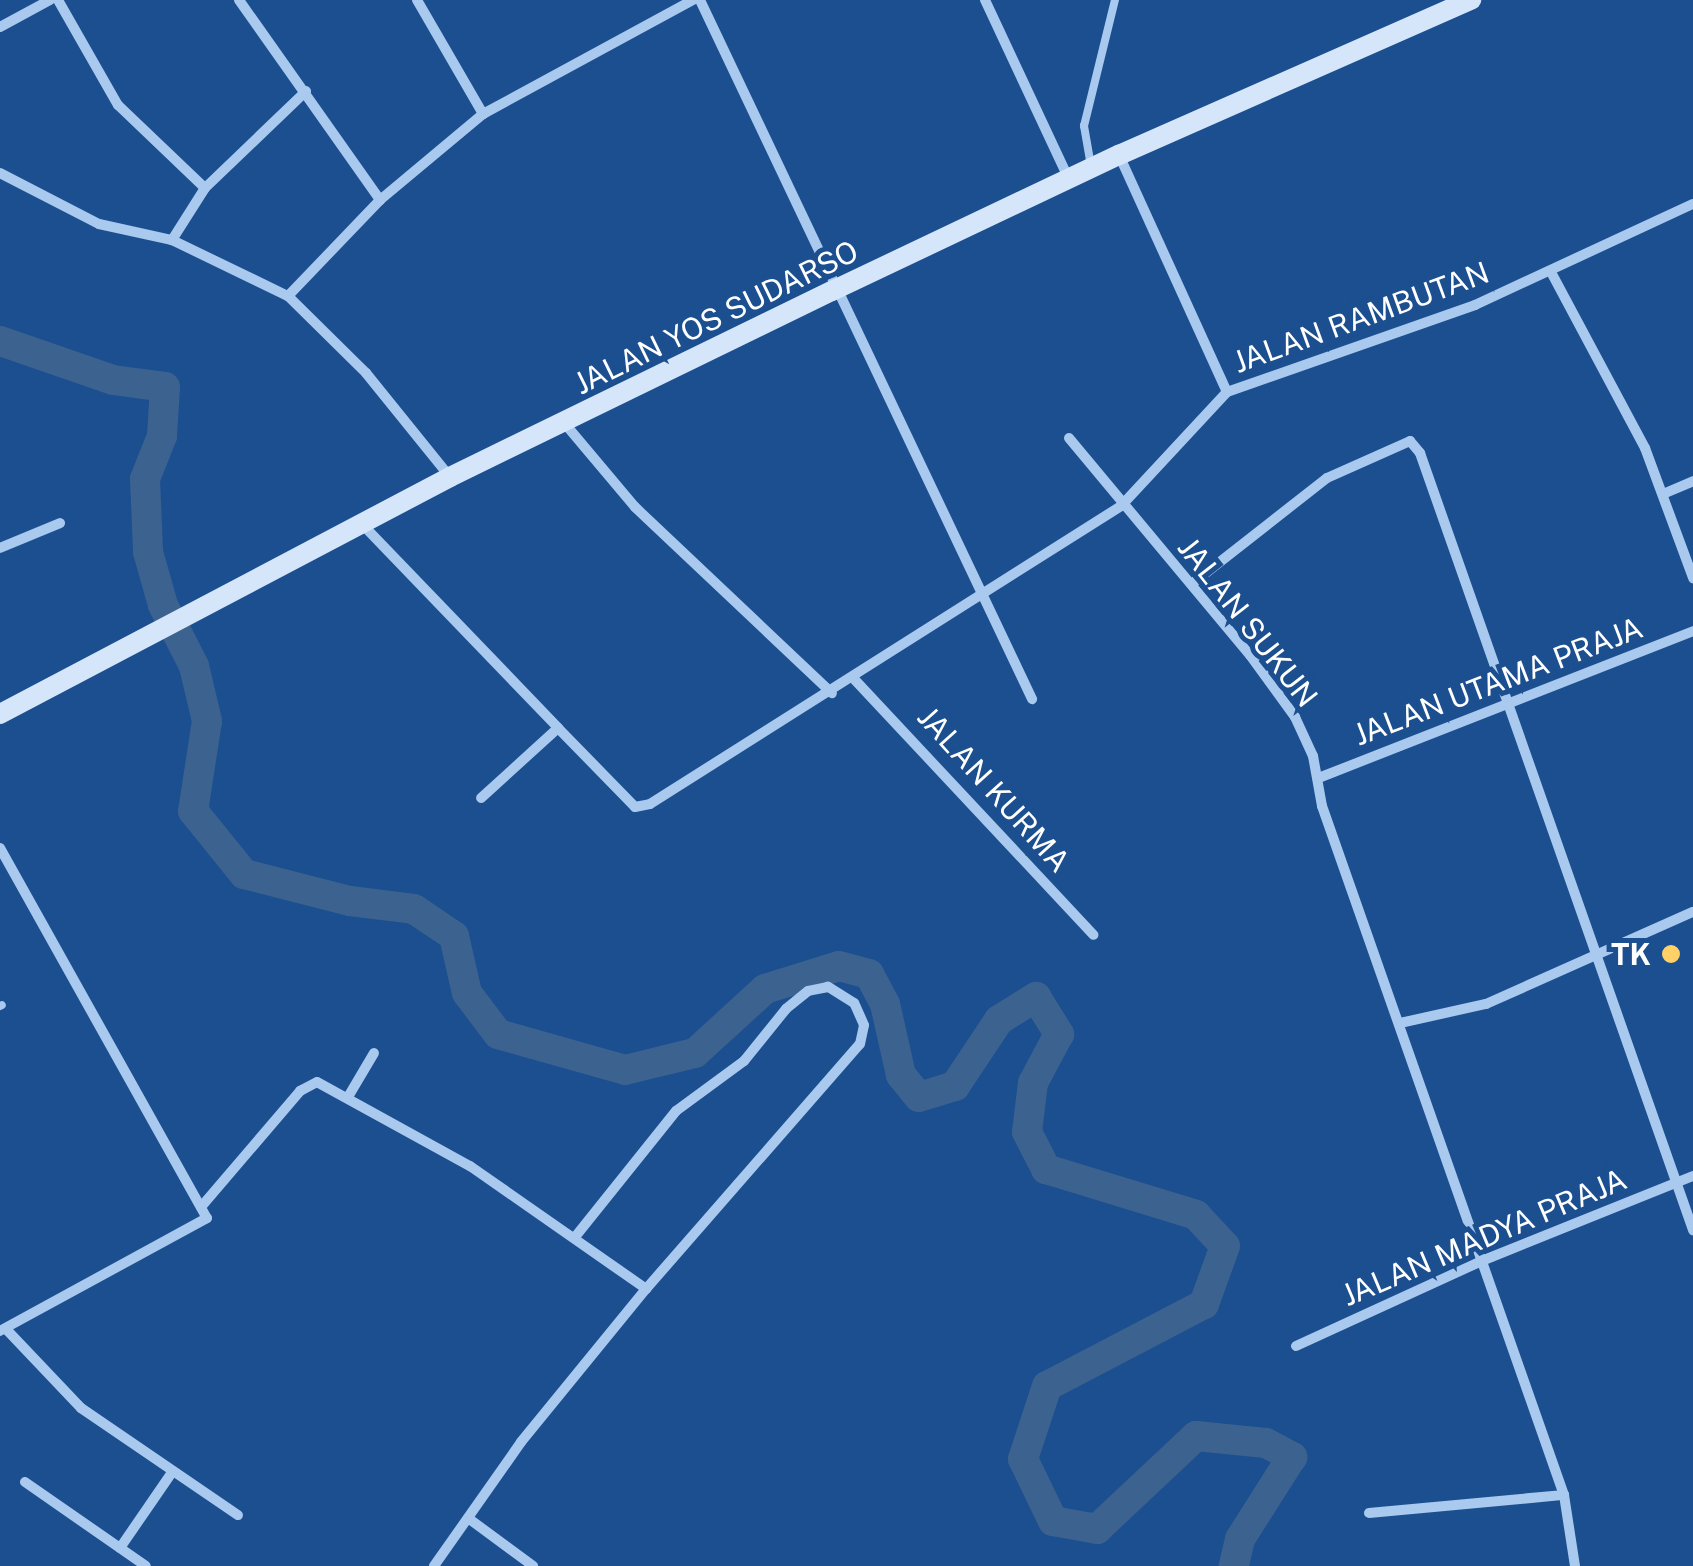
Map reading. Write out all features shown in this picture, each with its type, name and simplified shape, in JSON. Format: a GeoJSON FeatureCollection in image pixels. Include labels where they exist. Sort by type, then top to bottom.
{"type":"FeatureCollection","features":[{"type":"Feature","properties":{"kind":"street"},"geometry":{"type":"LineString","coordinates":[[0,27],[50,0]]}},
{"type":"Feature","properties":{"kind":"street"},"geometry":{"type":"LineString","coordinates":[[58,0],[118,104],[205,188]]}},
{"type":"Feature","properties":{"kind":"street"},"geometry":{"type":"LineString","coordinates":[[240,0],[380,200]]}},
{"type":"Feature","properties":{"kind":"street"},"geometry":{"type":"LineString","coordinates":[[416,0],[483,114]]}},
{"type":"Feature","properties":{"kind":"street"},"geometry":{"type":"LineString","coordinates":[[288,296],[380,200],[483,114],[696,0],[832,291],[983,589],[1032,699]]}},
{"type":"Feature","properties":{"kind":"street"},"geometry":{"type":"LineString","coordinates":[[985,0],[1069,179]]}},
{"type":"Feature","properties":{"kind":"street","name":"JALAN YOS SUDARSO"},"geometry":{"type":"LineString","coordinates":[[0,714],[450,477],[566,425],[832,291],[1118,154],[1471,0]]}},
{"type":"Feature","properties":{"kind":"street"},"geometry":{"type":"LineString","coordinates":[[172,240],[205,188],[306,91]]}},
{"type":"Feature","properties":{"kind":"street"},"geometry":{"type":"LineString","coordinates":[[1118,154],[1228,392]]}},
{"type":"Feature","properties":{"kind":"street"},"geometry":{"type":"LineString","coordinates":[[0,173],[98,224],[172,240],[288,296],[366,373],[450,477]]}},
{"type":"Feature","properties":{"kind":"street","name":"JALAN RAMBUTAN"},"geometry":{"type":"LineString","coordinates":[[558,728],[640,808],[855,680],[983,589],[1121,506],[1228,392],[1551,272],[1693,204]]}},
{"type":"Feature","properties":{"kind":"street"},"geometry":{"type":"LineString","coordinates":[[1551,272],[1646,448],[1693,578]]}},
{"type":"Feature","properties":{"kind":"street"},"geometry":{"type":"LineString","coordinates":[[566,425],[636,507],[832,693]]}},
{"type":"Feature","properties":{"kind":"street","name":"JALAN SUKUN"},"geometry":{"type":"LineString","coordinates":[[1069,438],[1121,506],[1192,583],[1295,717],[1321,777],[1322,806],[1564,1495],[1575,1566]]}},
{"type":"Feature","properties":{"kind":"street"},"geometry":{"type":"LineString","coordinates":[[1192,583],[1326,478],[1410,441],[1429,469],[1693,1230]]}},
{"type":"Feature","properties":{"kind":"street"},"geometry":{"type":"LineString","coordinates":[[1662,494],[1693,482]]}},
{"type":"Feature","properties":{"kind":"street"},"geometry":{"type":"LineString","coordinates":[[0,548],[60,523]]}},
{"type":"Feature","properties":{"kind":"street"},"geometry":{"type":"LineString","coordinates":[[361,523],[558,728],[482,798]]}},
{"type":"Feature","properties":{"kind":"street","name":"JALAN UTAMA PRAJA"},"geometry":{"type":"LineString","coordinates":[[1321,777],[1693,631]]}},
{"type":"Feature","properties":{"kind":"street","name":"JALAN KURMA"},"geometry":{"type":"LineString","coordinates":[[855,680],[1094,935]]}},
{"type":"Feature","properties":{"kind":"street"},"geometry":{"type":"LineString","coordinates":[[0,848],[201,1208],[204,1222],[3,1330],[80,1408],[238,1515]]}},
{"type":"Feature","properties":{"kind":"street"},"geometry":{"type":"LineString","coordinates":[[1400,1023],[1486,1004],[1693,912]]}},
{"type":"Feature","properties":{"kind":"street"},"geometry":{"type":"LineString","coordinates":[[434,1566],[646,1289],[860,1044],[864,1025],[841,991],[808,991],[786,1009],[744,1061],[676,1111],[576,1237]]}},
{"type":"Feature","properties":{"kind":"street"},"geometry":{"type":"LineString","coordinates":[[348,1098],[374,1053]]}},
{"type":"Feature","properties":{"kind":"street"},"geometry":{"type":"LineString","coordinates":[[201,1208],[300,1090],[316,1082],[470,1166],[646,1289]]}},
{"type":"Feature","properties":{"kind":"street","name":"JALAN MADYA PRAJA"},"geometry":{"type":"LineString","coordinates":[[1296,1346],[1484,1260],[1693,1176]]}},
{"type":"Feature","properties":{"kind":"street"},"geometry":{"type":"LineString","coordinates":[[120,1548],[173,1471]]}},
{"type":"Feature","properties":{"kind":"street"},"geometry":{"type":"LineString","coordinates":[[26,1482],[146,1566]]}},
{"type":"Feature","properties":{"kind":"street"},"geometry":{"type":"LineString","coordinates":[[1369,1513],[1564,1495]]}},
{"type":"Feature","properties":{"kind":"street"},"geometry":{"type":"LineString","coordinates":[[468,1518],[533,1566]]}},
{"type":"Feature","properties":{"kind":"lane"},"geometry":{"type":"LineString","coordinates":[[1092,168],[1084,126],[1115,0]]}},
{"type":"Feature","properties":{"kind":"waterway"},"geometry":{"type":"LineString","coordinates":[[0,341],[113,380],[165,387],[162,436],[145,479],[148,552],[163,605],[194,666],[207,721],[193,811],[244,874],[350,901],[414,909],[454,936],[467,993],[498,1034],[625,1070],[695,1053],[765,989],[839,966],[869,974],[885,1004],[901,1075],[919,1097],[955,1086],[999,1020],[1036,997],[1059,1034],[1033,1083],[1027,1132],[1046,1169],[1196,1215],[1225,1246],[1204,1304],[1047,1386],[1023,1459],[1053,1521],[1097,1529],[1196,1436],[1266,1443],[1292,1457],[1240,1539],[1234,1566]]}},
{"type":"Feature","properties":{"kind":"place","name":"TK"},"geometry":{"type":"Point","coordinates":[1671,954]}}]}
